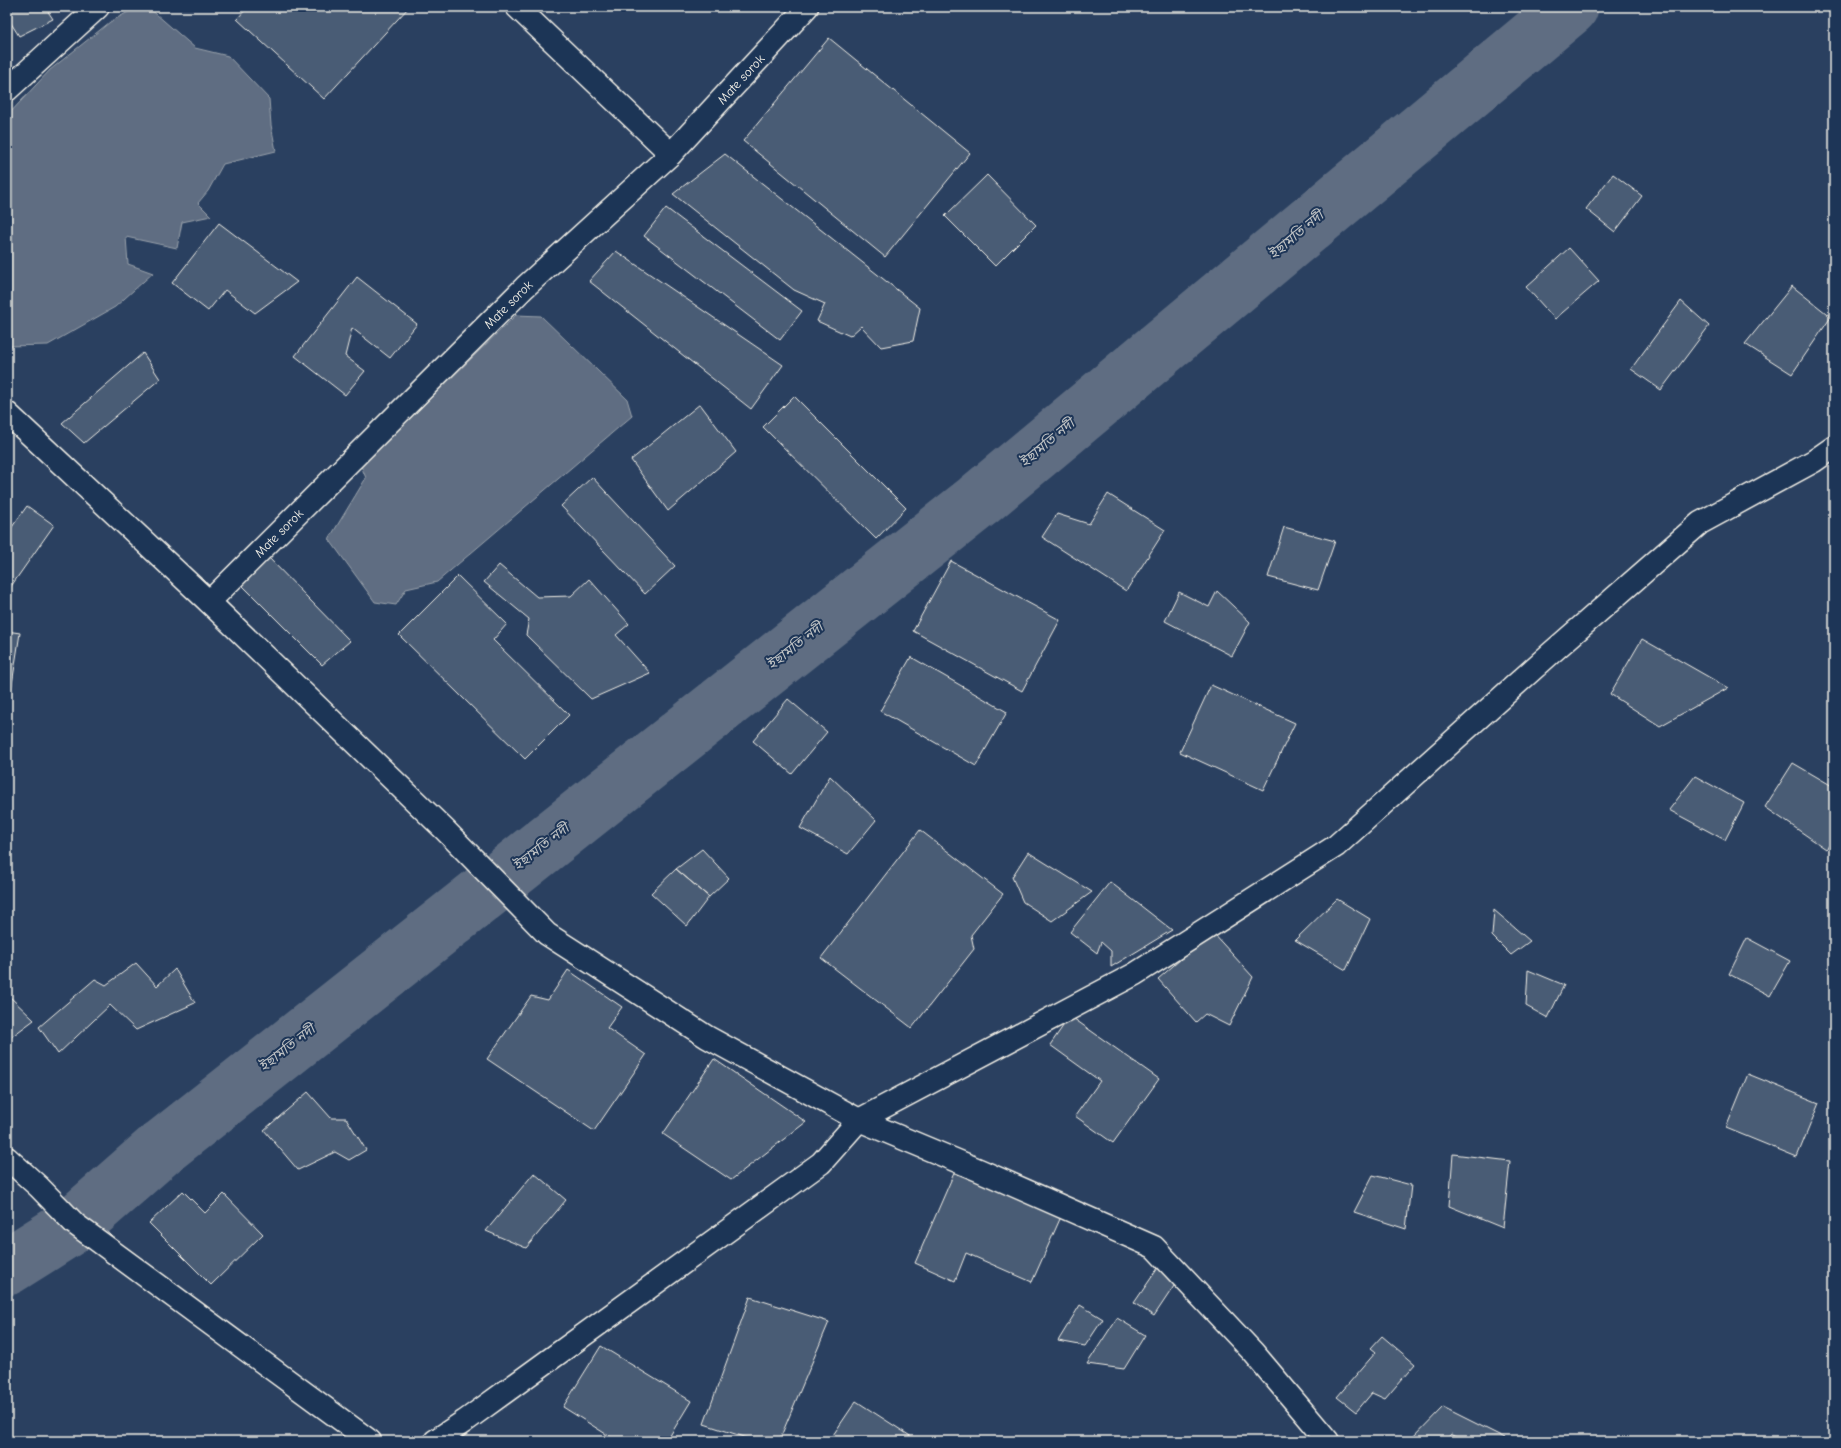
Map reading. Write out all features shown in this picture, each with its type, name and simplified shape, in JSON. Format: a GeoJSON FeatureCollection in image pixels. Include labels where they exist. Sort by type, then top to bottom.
{"type":"FeatureCollection","features":[{"type":"Feature","properties":{"kind":"main road"},"geometry":{"type":"LineString","coordinates":[[7,90],[98,7]]}},
{"type":"Feature","properties":{"kind":"main road"},"geometry":{"type":"LineString","coordinates":[[517,7],[671,154]]}},
{"type":"Feature","properties":{"kind":"main road","name":"Mate sorok"},"geometry":{"type":"LineString","coordinates":[[209,602],[526,287],[671,154],[807,7]]}},
{"type":"Feature","properties":{"kind":"main road"},"geometry":{"type":"LineString","coordinates":[[7,413],[209,602],[445,830],[547,934],[707,1037],[859,1120],[981,1171],[1154,1248],[1254,1352],[1328,1441]]}},
{"type":"Feature","properties":{"kind":"main road"},"geometry":{"type":"LineString","coordinates":[[435,1441],[465,1421],[821,1163],[859,1120],[1135,974],[1336,846],[1700,522],[1814,461],[1834,447]]}},
{"type":"Feature","properties":{"kind":"main road"},"geometry":{"type":"LineString","coordinates":[[7,1158],[39,1187],[75,1224],[370,1441]]}},
{"type":"Feature","properties":{"kind":"shaded area"},"geometry":{"type":"Polygon","coordinates":[[[7,7],[1834,7],[1834,1441],[7,1441],[7,7]]]}},
{"type":"Feature","properties":{"kind":"shaded area"},"geometry":{"type":"Polygon","coordinates":[[[137,7],[148,7],[195,48],[228,56],[269,99],[271,125],[276,151],[223,164],[208,191],[198,203],[211,216],[182,222],[177,248],[126,237],[128,264],[153,273],[115,307],[48,345],[7,346],[7,116],[50,70],[110,22],[137,7]]]}},
{"type":"Feature","properties":{"kind":"shaded area"},"geometry":{"type":"Polygon","coordinates":[[[516,315],[541,316],[627,399],[632,416],[437,582],[406,589],[396,605],[375,602],[329,539],[366,478],[361,466],[516,315]]]}},
{"type":"Feature","properties":{"kind":"building"},"geometry":{"type":"Polygon","coordinates":[[[7,7],[45,7],[53,19],[19,36],[7,17],[7,7]]]}},
{"type":"Feature","properties":{"kind":"building"},"geometry":{"type":"Polygon","coordinates":[[[248,7],[409,7],[324,99],[237,19],[248,7]]]}},
{"type":"Feature","properties":{"kind":"building"},"geometry":{"type":"Polygon","coordinates":[[[829,38],[970,153],[885,257],[743,141],[829,38]]]}},
{"type":"Feature","properties":{"kind":"building"},"geometry":{"type":"Polygon","coordinates":[[[725,154],[920,308],[913,341],[881,347],[861,326],[850,336],[817,321],[825,304],[794,290],[673,194],[725,154]]]}},
{"type":"Feature","properties":{"kind":"building"},"geometry":{"type":"Polygon","coordinates":[[[1613,174],[1642,196],[1615,232],[1586,209],[1613,174]]]}},
{"type":"Feature","properties":{"kind":"building"},"geometry":{"type":"Polygon","coordinates":[[[987,175],[1036,225],[995,266],[945,216],[987,175]]]}},
{"type":"Feature","properties":{"kind":"building"},"geometry":{"type":"Polygon","coordinates":[[[666,208],[802,311],[780,340],[644,236],[666,208]]]}},
{"type":"Feature","properties":{"kind":"building"},"geometry":{"type":"Polygon","coordinates":[[[219,223],[297,282],[255,313],[225,290],[208,311],[172,283],[219,223]]]}},
{"type":"Feature","properties":{"kind":"building"},"geometry":{"type":"Polygon","coordinates":[[[1569,248],[1599,281],[1555,319],[1526,287],[1569,248]]]}},
{"type":"Feature","properties":{"kind":"building"},"geometry":{"type":"Polygon","coordinates":[[[616,251],[783,365],[751,409],[589,281],[616,251]]]}},
{"type":"Feature","properties":{"kind":"building"},"geometry":{"type":"Polygon","coordinates":[[[357,277],[417,324],[390,358],[352,328],[345,356],[365,371],[345,395],[295,356],[357,277]]]}},
{"type":"Feature","properties":{"kind":"building"},"geometry":{"type":"Polygon","coordinates":[[[1792,286],[1831,317],[1792,374],[1745,344],[1792,286]]]}},
{"type":"Feature","properties":{"kind":"building"},"geometry":{"type":"Polygon","coordinates":[[[1681,301],[1709,326],[1661,390],[1631,369],[1681,301]]]}},
{"type":"Feature","properties":{"kind":"building"},"geometry":{"type":"Polygon","coordinates":[[[143,353],[160,379],[84,443],[62,423],[143,353]]]}},
{"type":"Feature","properties":{"kind":"building"},"geometry":{"type":"Polygon","coordinates":[[[794,396],[906,508],[876,539],[763,427],[794,396]]]}},
{"type":"Feature","properties":{"kind":"building"},"geometry":{"type":"Polygon","coordinates":[[[700,404],[736,452],[668,511],[631,460],[700,404]]]}},
{"type":"Feature","properties":{"kind":"building"},"geometry":{"type":"Polygon","coordinates":[[[592,477],[675,566],[645,594],[561,506],[592,477]]]}},
{"type":"Feature","properties":{"kind":"building"},"geometry":{"type":"Polygon","coordinates":[[[1108,494],[1165,530],[1126,591],[1042,537],[1057,514],[1089,524],[1108,494]]]}},
{"type":"Feature","properties":{"kind":"building"},"geometry":{"type":"Polygon","coordinates":[[[27,506],[54,525],[7,592],[7,534],[27,506]]]}},
{"type":"Feature","properties":{"kind":"building"},"geometry":{"type":"Polygon","coordinates":[[[1284,527],[1335,541],[1318,590],[1268,577],[1284,527]]]}},
{"type":"Feature","properties":{"kind":"building"},"geometry":{"type":"Polygon","coordinates":[[[267,556],[350,641],[322,665],[235,578],[267,556]]]}},
{"type":"Feature","properties":{"kind":"building"},"geometry":{"type":"Polygon","coordinates":[[[951,561],[1060,620],[1022,691],[913,631],[951,561]]]}},
{"type":"Feature","properties":{"kind":"building"},"geometry":{"type":"Polygon","coordinates":[[[499,565],[537,597],[571,596],[589,579],[629,624],[616,635],[650,673],[591,699],[526,635],[529,619],[484,582],[499,565]]]}},
{"type":"Feature","properties":{"kind":"building"},"geometry":{"type":"Polygon","coordinates":[[[458,576],[507,624],[493,640],[569,715],[525,759],[399,635],[458,576]]]}},
{"type":"Feature","properties":{"kind":"building"},"geometry":{"type":"Polygon","coordinates":[[[1217,591],[1250,622],[1232,656],[1165,621],[1179,592],[1209,607],[1217,591]]]}},
{"type":"Feature","properties":{"kind":"building"},"geometry":{"type":"Polygon","coordinates":[[[7,631],[20,633],[10,697],[7,697],[7,631]]]}},
{"type":"Feature","properties":{"kind":"building"},"geometry":{"type":"Polygon","coordinates":[[[1642,639],[1728,688],[1660,726],[1610,694],[1642,639]]]}},
{"type":"Feature","properties":{"kind":"building"},"geometry":{"type":"Polygon","coordinates":[[[911,657],[1007,712],[976,766],[880,711],[911,657]]]}},
{"type":"Feature","properties":{"kind":"building"},"geometry":{"type":"Polygon","coordinates":[[[1211,685],[1295,723],[1263,790],[1180,752],[1211,685]]]}},
{"type":"Feature","properties":{"kind":"building"},"geometry":{"type":"Polygon","coordinates":[[[788,699],[827,732],[792,774],[753,741],[788,699]]]}},
{"type":"Feature","properties":{"kind":"building"},"geometry":{"type":"Polygon","coordinates":[[[1793,763],[1834,787],[1834,840],[1826,849],[1765,807],[1793,763]]]}},
{"type":"Feature","properties":{"kind":"building"},"geometry":{"type":"Polygon","coordinates":[[[830,776],[876,820],[848,854],[800,828],[830,776]]]}},
{"type":"Feature","properties":{"kind":"building"},"geometry":{"type":"Polygon","coordinates":[[[1695,776],[1744,803],[1725,840],[1669,810],[1695,776]]]}},
{"type":"Feature","properties":{"kind":"building"},"geometry":{"type":"Polygon","coordinates":[[[920,830],[1003,894],[971,935],[974,949],[912,1028],[821,958],[920,830]]]}},
{"type":"Feature","properties":{"kind":"building"},"geometry":{"type":"Polygon","coordinates":[[[702,849],[729,878],[709,897],[676,869],[702,849]]]}},
{"type":"Feature","properties":{"kind":"building"},"geometry":{"type":"Polygon","coordinates":[[[1028,852],[1092,892],[1052,921],[1023,902],[1012,877],[1028,852]]]}},
{"type":"Feature","properties":{"kind":"building"},"geometry":{"type":"Polygon","coordinates":[[[676,869],[709,897],[687,926],[651,893],[676,869]]]}},
{"type":"Feature","properties":{"kind":"building"},"geometry":{"type":"Polygon","coordinates":[[[1110,882],[1172,930],[1111,967],[1111,951],[1101,942],[1097,953],[1070,932],[1110,882]]]}},
{"type":"Feature","properties":{"kind":"building"},"geometry":{"type":"Polygon","coordinates":[[[1337,899],[1370,919],[1346,970],[1295,940],[1337,899]]]}},
{"type":"Feature","properties":{"kind":"building"},"geometry":{"type":"Polygon","coordinates":[[[1494,910],[1530,941],[1511,955],[1492,936],[1494,910]]]}},
{"type":"Feature","properties":{"kind":"building"},"geometry":{"type":"Polygon","coordinates":[[[1212,932],[1253,977],[1229,1026],[1205,1014],[1196,1022],[1158,979],[1212,932]]]}},
{"type":"Feature","properties":{"kind":"building"},"geometry":{"type":"Polygon","coordinates":[[[1747,938],[1790,961],[1770,996],[1729,974],[1747,938]]]}},
{"type":"Feature","properties":{"kind":"building"},"geometry":{"type":"Polygon","coordinates":[[[136,963],[157,986],[175,969],[195,1003],[136,1030],[110,1005],[58,1054],[39,1027],[95,979],[106,985],[136,963]]]}},
{"type":"Feature","properties":{"kind":"building"},"geometry":{"type":"Polygon","coordinates":[[[568,970],[622,1007],[607,1028],[646,1055],[594,1131],[487,1059],[531,996],[548,1000],[568,970]]]}},
{"type":"Feature","properties":{"kind":"building"},"geometry":{"type":"Polygon","coordinates":[[[1528,970],[1564,985],[1548,1018],[1526,1006],[1528,970]]]}},
{"type":"Feature","properties":{"kind":"building"},"geometry":{"type":"Polygon","coordinates":[[[7,994],[34,1020],[7,1040],[7,994]]]}},
{"type":"Feature","properties":{"kind":"building"},"geometry":{"type":"Polygon","coordinates":[[[1070,1016],[1159,1079],[1113,1143],[1075,1116],[1100,1081],[1050,1045],[1070,1016]]]}},
{"type":"Feature","properties":{"kind":"building"},"geometry":{"type":"Polygon","coordinates":[[[714,1059],[806,1122],[731,1180],[663,1134],[714,1059]]]}},
{"type":"Feature","properties":{"kind":"building"},"geometry":{"type":"Polygon","coordinates":[[[1748,1074],[1819,1103],[1797,1157],[1726,1128],[1748,1074]]]}},
{"type":"Feature","properties":{"kind":"building"},"geometry":{"type":"Polygon","coordinates":[[[308,1092],[331,1118],[346,1118],[366,1150],[349,1160],[335,1152],[298,1170],[264,1130],[308,1092]]]}},
{"type":"Feature","properties":{"kind":"building"},"geometry":{"type":"Polygon","coordinates":[[[1453,1154],[1510,1161],[1503,1228],[1449,1206],[1453,1154]]]}},
{"type":"Feature","properties":{"kind":"building"},"geometry":{"type":"Polygon","coordinates":[[[958,1164],[1064,1210],[1032,1282],[966,1253],[955,1281],[915,1263],[958,1164]]]}},
{"type":"Feature","properties":{"kind":"building"},"geometry":{"type":"Polygon","coordinates":[[[534,1173],[566,1200],[526,1248],[486,1231],[534,1173]]]}},
{"type":"Feature","properties":{"kind":"building"},"geometry":{"type":"Polygon","coordinates":[[[1373,1175],[1411,1185],[1406,1229],[1354,1212],[1373,1175]]]}},
{"type":"Feature","properties":{"kind":"building"},"geometry":{"type":"Polygon","coordinates":[[[183,1191],[205,1213],[224,1194],[263,1234],[211,1285],[149,1223],[183,1191]]]}},
{"type":"Feature","properties":{"kind":"building"},"geometry":{"type":"Polygon","coordinates":[[[1160,1265],[1176,1283],[1154,1316],[1134,1303],[1160,1265]]]}},
{"type":"Feature","properties":{"kind":"building"},"geometry":{"type":"Polygon","coordinates":[[[750,1297],[829,1322],[779,1441],[757,1441],[704,1424],[750,1297]]]}},
{"type":"Feature","properties":{"kind":"building"},"geometry":{"type":"Polygon","coordinates":[[[1080,1305],[1103,1319],[1085,1346],[1058,1341],[1080,1305]]]}},
{"type":"Feature","properties":{"kind":"building"},"geometry":{"type":"Polygon","coordinates":[[[1117,1318],[1145,1335],[1124,1369],[1087,1364],[1117,1318]]]}},
{"type":"Feature","properties":{"kind":"building"},"geometry":{"type":"Polygon","coordinates":[[[1382,1336],[1415,1364],[1385,1399],[1372,1393],[1356,1412],[1337,1397],[1376,1352],[1371,1348],[1382,1336]]]}},
{"type":"Feature","properties":{"kind":"building"},"geometry":{"type":"Polygon","coordinates":[[[601,1346],[691,1401],[668,1439],[672,1441],[617,1441],[563,1407],[601,1346]]]}},
{"type":"Feature","properties":{"kind":"building"},"geometry":{"type":"Polygon","coordinates":[[[856,1401],[918,1441],[829,1441],[856,1401]]]}},
{"type":"Feature","properties":{"kind":"building"},"geometry":{"type":"Polygon","coordinates":[[[1443,1407],[1505,1438],[1503,1441],[1464,1441],[1451,1434],[1445,1441],[1410,1441],[1443,1407]]]}},
{"type":"Feature","properties":{"kind":"waterway","name":"ইছামতি নদী"},"geometry":{"type":"LineString","coordinates":[[7,1267],[75,1224],[158,1151],[978,501],[1570,7]]}}]}
